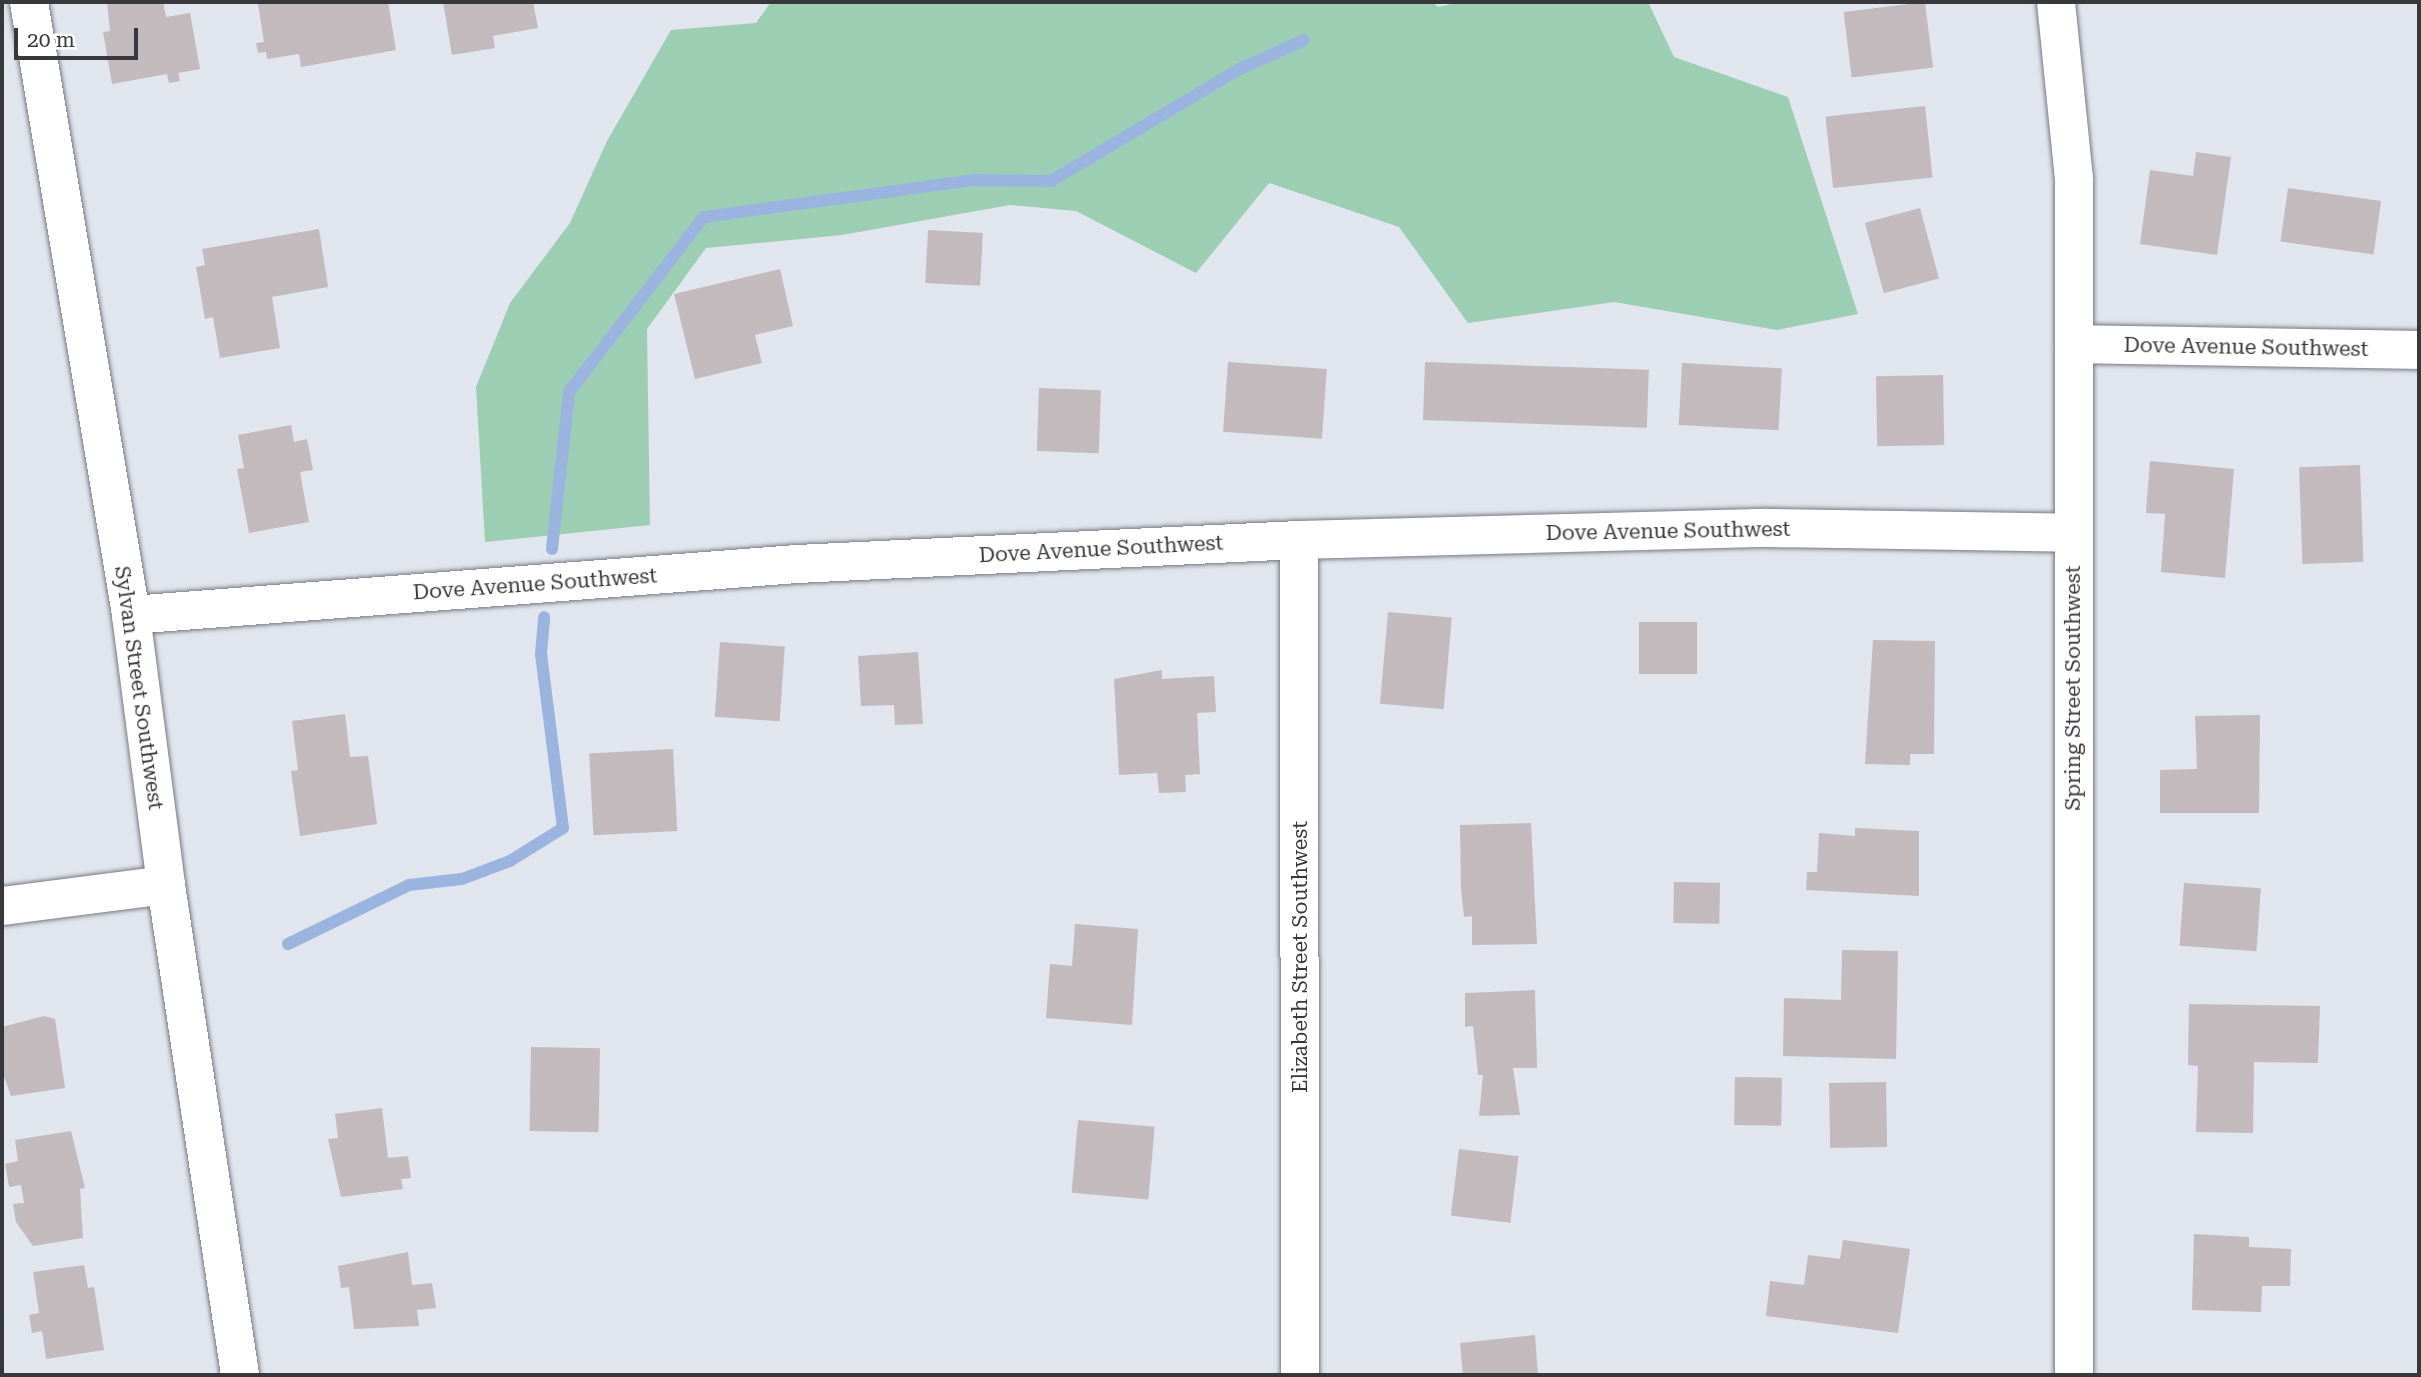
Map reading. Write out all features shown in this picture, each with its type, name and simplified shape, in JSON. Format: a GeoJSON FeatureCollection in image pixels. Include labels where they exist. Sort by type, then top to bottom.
{"type":"FeatureCollection","features":[{"type":"Feature","properties":{"kind":"street","name":"Sylvan Street Southwest"},"geometry":{"type":"LineString","coordinates":[[29,2],[131,615],[166,885],[240,1375]]}},
{"type":"Feature","properties":{"kind":"street","name":"Spring Street Southwest"},"geometry":{"type":"LineString","coordinates":[[2056,2],[2074,178],[2074,1375]]}},
{"type":"Feature","properties":{"kind":"street","name":"Dove Avenue Southwest"},"geometry":{"type":"LineString","coordinates":[[2074,344],[2419,350]]}},
{"type":"Feature","properties":{"kind":"street","name":"Dove Avenue Southwest"},"geometry":{"type":"LineString","coordinates":[[131,615],[797,564],[1299,540],[1767,528],[2073,533]]}},
{"type":"Feature","properties":{"kind":"street","name":"Elizabeth Street Southwest"},"geometry":{"type":"LineString","coordinates":[[1299,540],[1300,1375]]}},
{"type":"Feature","properties":{"kind":"street"},"geometry":{"type":"LineString","coordinates":[[2,906],[166,885]]}},
{"type":"Feature","properties":{"kind":"green space"},"geometry":{"type":"Polygon","coordinates":[[[771,2],[1433,2],[1438,7],[1461,2],[1648,2],[1674,57],[1788,97],[1858,314],[1777,330],[1614,302],[1468,323],[1399,227],[1269,183],[1196,273],[1076,211],[1010,205],[842,235],[706,248],[647,329],[650,525],[485,542],[476,387],[510,303],[570,223],[607,141],[671,30],[756,23],[771,2]]]}},
{"type":"Feature","properties":{"kind":"building"},"geometry":{"type":"Polygon","coordinates":[[[107,2],[163,2],[166,17],[190,13],[200,69],[178,73],[180,81],[169,83],[167,74],[112,84],[103,32],[110,31],[107,2]]]}},
{"type":"Feature","properties":{"kind":"building"},"geometry":{"type":"Polygon","coordinates":[[[388,2],[396,50],[301,67],[299,54],[267,59],[266,52],[258,53],[256,43],[264,42],[258,4],[388,2]]]}},
{"type":"Feature","properties":{"kind":"building"},"geometry":{"type":"Polygon","coordinates":[[[443,2],[533,2],[538,28],[493,36],[495,48],[452,55],[443,2]]]}},
{"type":"Feature","properties":{"kind":"building"},"geometry":{"type":"Polygon","coordinates":[[[1925,2],[1933,68],[1852,78],[1844,12],[1925,2]]]}},
{"type":"Feature","properties":{"kind":"building"},"geometry":{"type":"Polygon","coordinates":[[[1925,106],[1933,178],[1833,188],[1826,116],[1925,106]]]}},
{"type":"Feature","properties":{"kind":"building"},"geometry":{"type":"Polygon","coordinates":[[[2196,152],[2231,157],[2217,255],[2140,244],[2150,170],[2193,176],[2196,152]]]}},
{"type":"Feature","properties":{"kind":"building"},"geometry":{"type":"Polygon","coordinates":[[[2288,188],[2381,201],[2374,255],[2280,241],[2288,188]]]}},
{"type":"Feature","properties":{"kind":"building"},"geometry":{"type":"Polygon","coordinates":[[[1920,208],[1939,279],[1884,293],[1865,223],[1920,208]]]}},
{"type":"Feature","properties":{"kind":"building"},"geometry":{"type":"Polygon","coordinates":[[[319,229],[328,287],[272,297],[280,348],[220,358],[213,317],[205,319],[196,267],[205,265],[202,249],[319,229]]]}},
{"type":"Feature","properties":{"kind":"building"},"geometry":{"type":"Polygon","coordinates":[[[928,230],[983,233],[980,286],[925,283],[928,230]]]}},
{"type":"Feature","properties":{"kind":"building"},"geometry":{"type":"Polygon","coordinates":[[[780,269],[793,326],[755,335],[762,363],[695,379],[674,294],[780,269]]]}},
{"type":"Feature","properties":{"kind":"building"},"geometry":{"type":"Polygon","coordinates":[[[1228,362],[1327,369],[1322,439],[1223,432],[1228,362]]]}},
{"type":"Feature","properties":{"kind":"building"},"geometry":{"type":"Polygon","coordinates":[[[1425,362],[1649,370],[1647,428],[1423,420],[1425,362]]]}},
{"type":"Feature","properties":{"kind":"building"},"geometry":{"type":"Polygon","coordinates":[[[1682,363],[1782,368],[1779,430],[1679,425],[1682,363]]]}},
{"type":"Feature","properties":{"kind":"building"},"geometry":{"type":"Polygon","coordinates":[[[1943,375],[1944,445],[1877,446],[1876,376],[1943,375]]]}},
{"type":"Feature","properties":{"kind":"building"},"geometry":{"type":"Polygon","coordinates":[[[1039,388],[1101,390],[1099,453],[1037,451],[1039,388]]]}},
{"type":"Feature","properties":{"kind":"building"},"geometry":{"type":"Polygon","coordinates":[[[291,425],[294,442],[307,439],[313,470],[300,472],[309,522],[249,533],[237,469],[244,468],[238,435],[291,425]]]}},
{"type":"Feature","properties":{"kind":"building"},"geometry":{"type":"Polygon","coordinates":[[[2150,461],[2234,469],[2225,578],[2161,572],[2165,514],[2146,513],[2150,461]]]}},
{"type":"Feature","properties":{"kind":"building"},"geometry":{"type":"Polygon","coordinates":[[[2360,465],[2363,562],[2302,564],[2299,467],[2360,465]]]}},
{"type":"Feature","properties":{"kind":"building"},"geometry":{"type":"Polygon","coordinates":[[[1388,612],[1452,618],[1444,709],[1380,704],[1388,612]]]}},
{"type":"Feature","properties":{"kind":"building"},"geometry":{"type":"Polygon","coordinates":[[[1639,622],[1697,622],[1697,674],[1639,674],[1639,622]]]}},
{"type":"Feature","properties":{"kind":"building"},"geometry":{"type":"Polygon","coordinates":[[[1873,640],[1935,641],[1934,754],[1910,754],[1910,765],[1865,764],[1873,640]]]}},
{"type":"Feature","properties":{"kind":"building"},"geometry":{"type":"Polygon","coordinates":[[[720,642],[785,647],[780,721],[715,717],[720,642]]]}},
{"type":"Feature","properties":{"kind":"building"},"geometry":{"type":"Polygon","coordinates":[[[918,652],[923,724],[895,725],[894,705],[861,706],[858,656],[918,652]]]}},
{"type":"Feature","properties":{"kind":"building"},"geometry":{"type":"Polygon","coordinates":[[[1162,670],[1162,679],[1214,676],[1216,712],[1197,713],[1200,774],[1185,775],[1186,792],[1159,793],[1157,773],[1119,775],[1114,679],[1162,670]]]}},
{"type":"Feature","properties":{"kind":"building"},"geometry":{"type":"Polygon","coordinates":[[[345,714],[350,757],[368,756],[377,824],[300,836],[291,771],[298,770],[292,721],[345,714]]]}},
{"type":"Feature","properties":{"kind":"building"},"geometry":{"type":"Polygon","coordinates":[[[2260,715],[2259,813],[2160,813],[2160,770],[2197,769],[2195,716],[2260,715]]]}},
{"type":"Feature","properties":{"kind":"building"},"geometry":{"type":"Polygon","coordinates":[[[673,749],[677,831],[593,835],[589,753],[673,749]]]}},
{"type":"Feature","properties":{"kind":"building"},"geometry":{"type":"Polygon","coordinates":[[[1531,823],[1537,944],[1472,945],[1472,916],[1464,917],[1461,889],[1460,825],[1531,823]]]}},
{"type":"Feature","properties":{"kind":"building"},"geometry":{"type":"Polygon","coordinates":[[[1855,828],[1919,831],[1919,896],[1806,890],[1807,872],[1817,872],[1819,833],[1855,836],[1855,828]]]}},
{"type":"Feature","properties":{"kind":"building"},"geometry":{"type":"Polygon","coordinates":[[[1674,882],[1720,883],[1719,924],[1673,923],[1674,882]]]}},
{"type":"Feature","properties":{"kind":"building"},"geometry":{"type":"Polygon","coordinates":[[[2184,883],[2261,888],[2256,951],[2180,946],[2184,883]]]}},
{"type":"Feature","properties":{"kind":"building"},"geometry":{"type":"Polygon","coordinates":[[[1075,924],[1138,929],[1132,1025],[1046,1018],[1050,964],[1072,966],[1075,924]]]}},
{"type":"Feature","properties":{"kind":"building"},"geometry":{"type":"Polygon","coordinates":[[[1842,950],[1898,951],[1896,1059],[1783,1056],[1784,998],[1841,1000],[1842,950]]]}},
{"type":"Feature","properties":{"kind":"building"},"geometry":{"type":"Polygon","coordinates":[[[1535,990],[1537,1068],[1513,1068],[1520,1115],[1479,1116],[1483,1075],[1478,1075],[1473,1026],[1465,1027],[1465,993],[1535,990]]]}},
{"type":"Feature","properties":{"kind":"building"},"geometry":{"type":"Polygon","coordinates":[[[2189,1004],[2320,1006],[2318,1063],[2254,1062],[2253,1133],[2196,1132],[2198,1066],[2188,1065],[2189,1004]]]}},
{"type":"Feature","properties":{"kind":"building"},"geometry":{"type":"Polygon","coordinates":[[[44,1016],[55,1019],[65,1088],[11,1096],[2,1071],[2,1027],[44,1016]]]}},
{"type":"Feature","properties":{"kind":"building"},"geometry":{"type":"Polygon","coordinates":[[[531,1047],[600,1048],[599,1132],[530,1131],[531,1047]]]}},
{"type":"Feature","properties":{"kind":"building"},"geometry":{"type":"Polygon","coordinates":[[[1735,1077],[1782,1078],[1781,1126],[1734,1125],[1735,1077]]]}},
{"type":"Feature","properties":{"kind":"building"},"geometry":{"type":"Polygon","coordinates":[[[1886,1082],[1887,1147],[1830,1148],[1829,1083],[1886,1082]]]}},
{"type":"Feature","properties":{"kind":"building"},"geometry":{"type":"Polygon","coordinates":[[[382,1108],[388,1158],[408,1156],[411,1178],[401,1179],[403,1189],[341,1197],[328,1139],[338,1138],[335,1114],[382,1108]]]}},
{"type":"Feature","properties":{"kind":"building"},"geometry":{"type":"Polygon","coordinates":[[[1078,1120],[1155,1127],[1148,1199],[1072,1193],[1078,1120]]]}},
{"type":"Feature","properties":{"kind":"building"},"geometry":{"type":"Polygon","coordinates":[[[71,1131],[85,1188],[80,1189],[83,1238],[33,1246],[16,1222],[13,1204],[24,1203],[21,1185],[9,1187],[5,1164],[18,1161],[15,1140],[71,1131]]]}},
{"type":"Feature","properties":{"kind":"building"},"geometry":{"type":"Polygon","coordinates":[[[1459,1149],[1519,1156],[1510,1223],[1451,1216],[1459,1149]]]}},
{"type":"Feature","properties":{"kind":"building"},"geometry":{"type":"Polygon","coordinates":[[[2194,1234],[2249,1237],[2249,1247],[2291,1249],[2290,1286],[2262,1286],[2261,1312],[2192,1310],[2194,1234]]]}},
{"type":"Feature","properties":{"kind":"building"},"geometry":{"type":"Polygon","coordinates":[[[1843,1240],[1910,1249],[1898,1333],[1766,1316],[1770,1281],[1804,1285],[1808,1255],[1840,1259],[1843,1240]]]}},
{"type":"Feature","properties":{"kind":"building"},"geometry":{"type":"Polygon","coordinates":[[[408,1252],[412,1285],[432,1283],[436,1308],[417,1310],[419,1326],[354,1329],[349,1287],[341,1288],[338,1266],[408,1252]]]}},
{"type":"Feature","properties":{"kind":"building"},"geometry":{"type":"Polygon","coordinates":[[[84,1265],[88,1288],[94,1287],[104,1350],[46,1359],[42,1331],[32,1333],[29,1315],[39,1313],[33,1272],[84,1265]]]}},
{"type":"Feature","properties":{"kind":"building"},"geometry":{"type":"Polygon","coordinates":[[[1535,1335],[1538,1375],[1463,1375],[1460,1343],[1535,1335]]]}},
{"type":"Feature","properties":{"kind":"waterway"},"geometry":{"type":"LineString","coordinates":[[552,549],[569,392],[704,217],[973,180],[1051,181],[1240,69],[1304,40]]}},
{"type":"Feature","properties":{"kind":"waterway"},"geometry":{"type":"LineString","coordinates":[[288,944],[409,885],[462,879],[510,861],[563,828],[541,654],[544,617]]}}]}
